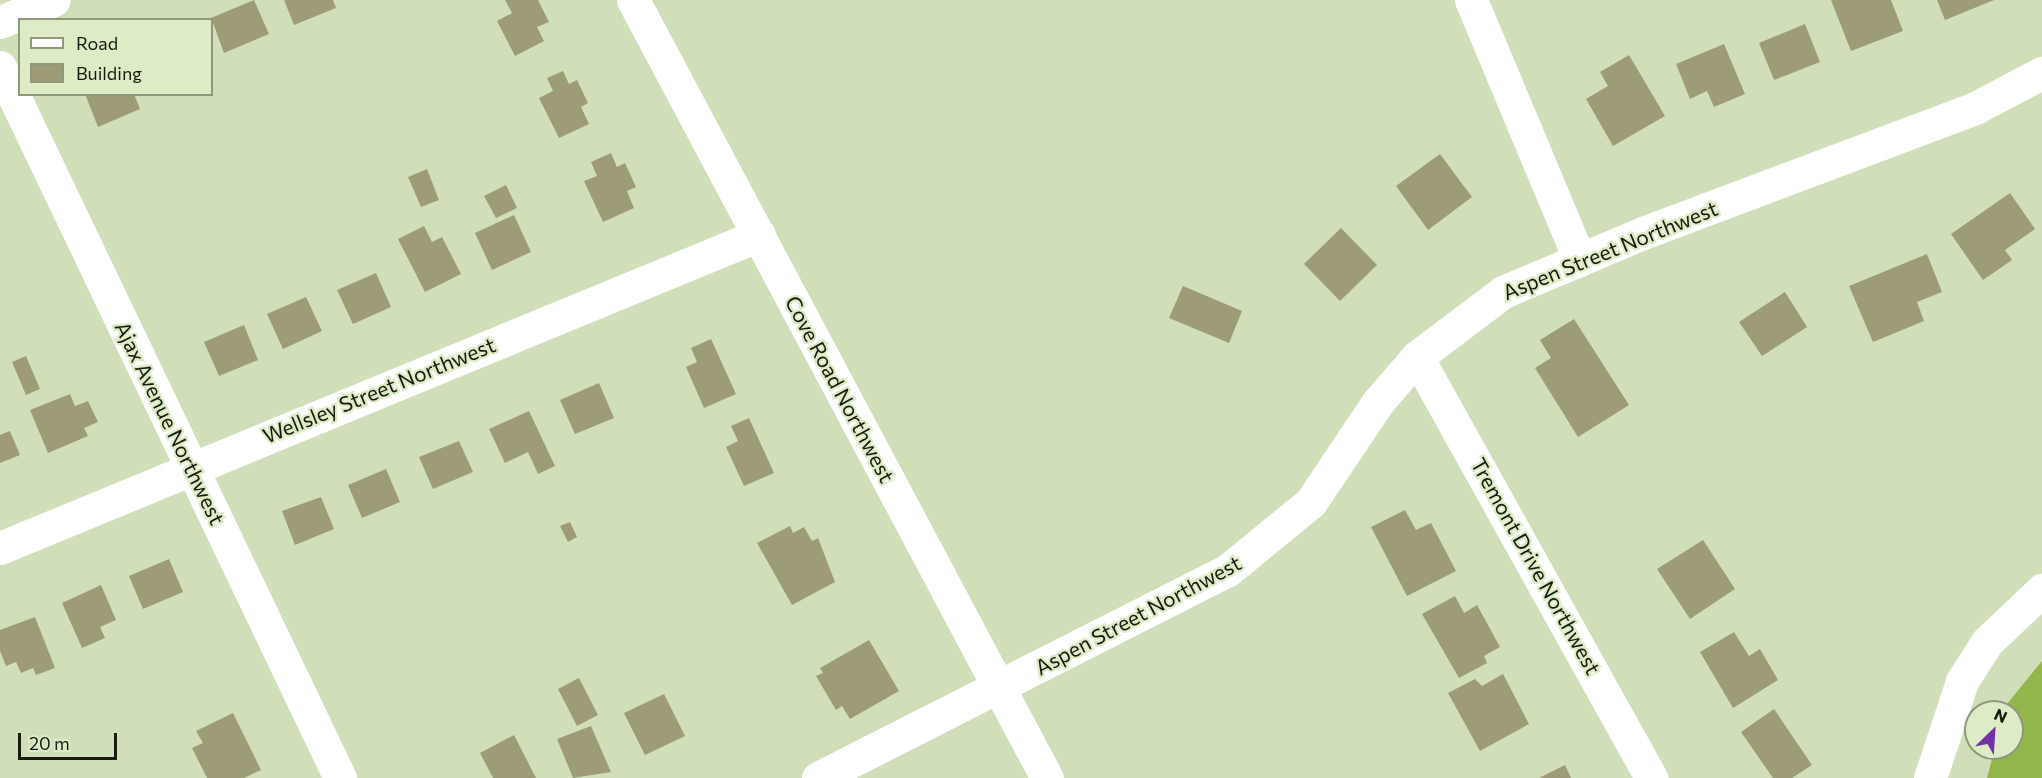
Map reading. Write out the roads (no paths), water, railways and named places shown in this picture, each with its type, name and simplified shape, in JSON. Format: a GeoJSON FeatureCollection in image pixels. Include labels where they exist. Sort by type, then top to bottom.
{"type":"FeatureCollection","features":[{"type":"Feature","properties":{"kind":"street"},"geometry":{"type":"LineString","coordinates":[[0,22],[54,0]]}},
{"type":"Feature","properties":{"kind":"street","name":"Cove Road Northwest"},"geometry":{"type":"LineString","coordinates":[[633,0],[1047,778]]}},
{"type":"Feature","properties":{"kind":"street"},"geometry":{"type":"LineString","coordinates":[[1471,0],[1580,260]]}},
{"type":"Feature","properties":{"kind":"street","name":"Ajax Avenue Northwest"},"geometry":{"type":"LineString","coordinates":[[0,67],[340,778]]}},
{"type":"Feature","properties":{"kind":"street","name":"Aspen Street Northwest"},"geometry":{"type":"LineString","coordinates":[[818,778],[999,689],[1228,570],[1272,539],[1311,502],[1378,402],[1417,357],[1503,292],[1580,260],[1975,108],[2042,73]]}},
{"type":"Feature","properties":{"kind":"street","name":"Wellsley Street Northwest"},"geometry":{"type":"LineString","coordinates":[[0,548],[759,235]]}},
{"type":"Feature","properties":{"kind":"street","name":"Tremont Drive Northwest"},"geometry":{"type":"LineString","coordinates":[[1417,357],[1488,475],[1651,778]]}},
{"type":"Feature","properties":{"kind":"street"},"geometry":{"type":"LineString","coordinates":[[1930,778],[1962,681],[1987,642],[2042,591]]}}]}
